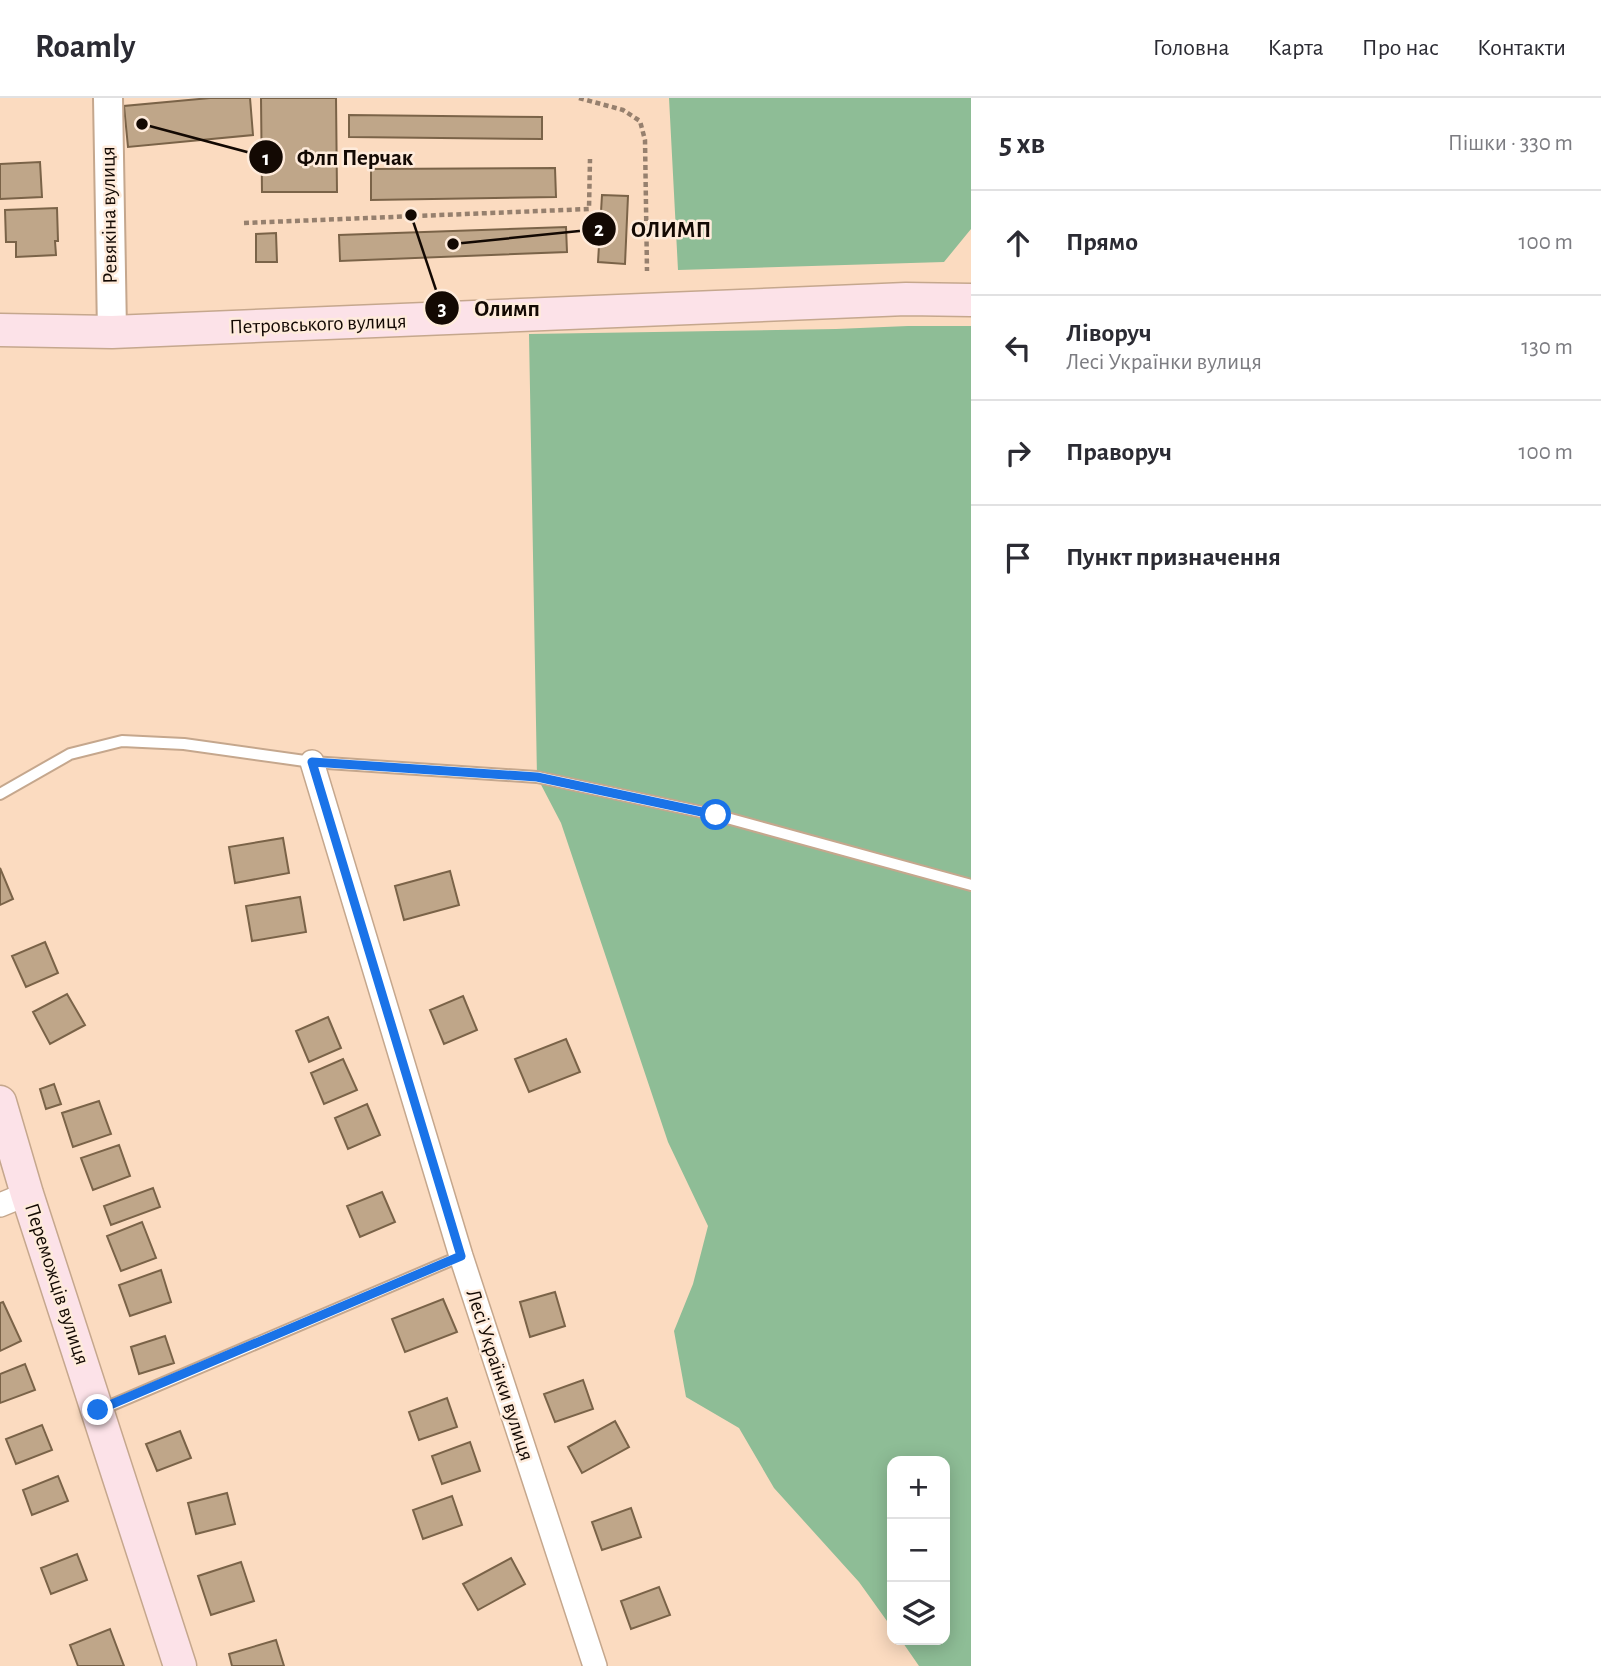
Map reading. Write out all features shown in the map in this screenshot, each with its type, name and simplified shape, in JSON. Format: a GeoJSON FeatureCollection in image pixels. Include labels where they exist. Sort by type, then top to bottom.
{"type":"FeatureCollection","features":[{"type":"Feature","properties":{"kind":"main road","name":"Петровського вулиця"},"geometry":{"type":"LineString","coordinates":[[0,330],[112,332],[906,299],[971,300]]}},
{"type":"Feature","properties":{"kind":"main road","name":"Переможців вулиця"},"geometry":{"type":"LineString","coordinates":[[0,1102],[14,1200],[98,1410],[180,1666]]}},
{"type":"Feature","properties":{"kind":"street","name":"Ревякіна вулиця"},"geometry":{"type":"LineString","coordinates":[[107,98],[112,332]]}},
{"type":"Feature","properties":{"kind":"street","name":"Лесі Українки вулиця"},"geometry":{"type":"LineString","coordinates":[[312,762],[461,1256],[594,1666]]}},
{"type":"Feature","properties":{"kind":"lane"},"geometry":{"type":"LineString","coordinates":[[0,794],[70,754],[122,741],[184,744],[312,762],[537,777],[716,815],[971,885]]}},
{"type":"Feature","properties":{"kind":"lane"},"geometry":{"type":"LineString","coordinates":[[98,1410],[461,1256]]}},
{"type":"Feature","properties":{"kind":"path"},"geometry":{"type":"LineString","coordinates":[[579,98],[623,110],[640,121],[645,140],[647,271]]}},
{"type":"Feature","properties":{"kind":"path"},"geometry":{"type":"LineString","coordinates":[[244,223],[589,209],[590,159]]}},
{"type":"Feature","properties":{"kind":"green space"},"geometry":{"type":"Polygon","coordinates":[[[669,98],[971,98],[971,229],[944,262],[678,270],[669,98]]]}},
{"type":"Feature","properties":{"kind":"green space"},"geometry":{"type":"Polygon","coordinates":[[[971,326],[971,1666],[919,1666],[904,1645],[950,1645],[950,1456],[887,1456],[887,1621],[859,1582],[774,1488],[739,1428],[686,1397],[674,1331],[693,1284],[708,1226],[668,1142],[561,823],[537,777],[529,334],[971,326]]]}},
{"type":"Feature","properties":{"kind":"building"},"geometry":{"type":"Polygon","coordinates":[[[210,98],[250,98],[253,135],[128,147],[124,106],[210,98]]]}},
{"type":"Feature","properties":{"kind":"building"},"geometry":{"type":"Polygon","coordinates":[[[261,98],[336,98],[337,192],[262,192],[261,98]]]}},
{"type":"Feature","properties":{"kind":"building"},"geometry":{"type":"Polygon","coordinates":[[[349,115],[542,117],[542,139],[349,137],[349,115]]]}},
{"type":"Feature","properties":{"kind":"building"},"geometry":{"type":"Polygon","coordinates":[[[40,162],[42,197],[0,199],[0,164],[40,162]]]}},
{"type":"Feature","properties":{"kind":"building"},"geometry":{"type":"Polygon","coordinates":[[[555,168],[556,197],[371,200],[371,169],[555,168]]]}},
{"type":"Feature","properties":{"kind":"building"},"geometry":{"type":"Polygon","coordinates":[[[602,195],[628,196],[625,264],[598,262],[602,195]]]}},
{"type":"Feature","properties":{"kind":"building"},"geometry":{"type":"Polygon","coordinates":[[[57,208],[56,255],[16,257],[16,242],[6,242],[5,210],[57,208]]]}},
{"type":"Feature","properties":{"kind":"building"},"geometry":{"type":"Polygon","coordinates":[[[566,227],[567,252],[340,261],[339,235],[566,227]]]}},
{"type":"Feature","properties":{"kind":"building"},"geometry":{"type":"Polygon","coordinates":[[[276,233],[277,262],[256,262],[256,234],[276,233]]]}},
{"type":"Feature","properties":{"kind":"building"},"geometry":{"type":"Polygon","coordinates":[[[283,838],[289,873],[235,883],[229,847],[283,838]]]}},
{"type":"Feature","properties":{"kind":"building"},"geometry":{"type":"Polygon","coordinates":[[[0,868],[13,899],[0,905],[0,868]]]}},
{"type":"Feature","properties":{"kind":"building"},"geometry":{"type":"Polygon","coordinates":[[[450,871],[459,905],[404,920],[395,886],[450,871]]]}},
{"type":"Feature","properties":{"kind":"building"},"geometry":{"type":"Polygon","coordinates":[[[300,897],[306,932],[252,941],[246,906],[300,897]]]}},
{"type":"Feature","properties":{"kind":"building"},"geometry":{"type":"Polygon","coordinates":[[[45,942],[58,973],[26,987],[12,956],[45,942]]]}},
{"type":"Feature","properties":{"kind":"building"},"geometry":{"type":"Polygon","coordinates":[[[67,994],[85,1025],[50,1044],[33,1012],[67,994]]]}},
{"type":"Feature","properties":{"kind":"building"},"geometry":{"type":"Polygon","coordinates":[[[463,996],[477,1030],[444,1044],[430,1010],[463,996]]]}},
{"type":"Feature","properties":{"kind":"building"},"geometry":{"type":"Polygon","coordinates":[[[328,1017],[341,1048],[309,1062],[296,1031],[328,1017]]]}},
{"type":"Feature","properties":{"kind":"building"},"geometry":{"type":"Polygon","coordinates":[[[566,1039],[580,1072],[529,1092],[515,1059],[566,1039]]]}},
{"type":"Feature","properties":{"kind":"building"},"geometry":{"type":"Polygon","coordinates":[[[343,1059],[357,1090],[324,1104],[311,1073],[343,1059]]]}},
{"type":"Feature","properties":{"kind":"building"},"geometry":{"type":"Polygon","coordinates":[[[54,1084],[61,1104],[46,1109],[40,1089],[54,1084]]]}},
{"type":"Feature","properties":{"kind":"building"},"geometry":{"type":"Polygon","coordinates":[[[99,1101],[111,1134],[73,1147],[62,1113],[99,1101]]]}},
{"type":"Feature","properties":{"kind":"building"},"geometry":{"type":"Polygon","coordinates":[[[367,1104],[380,1135],[348,1149],[335,1118],[367,1104]]]}},
{"type":"Feature","properties":{"kind":"building"},"geometry":{"type":"Polygon","coordinates":[[[119,1145],[130,1176],[93,1190],[81,1158],[119,1145]]]}},
{"type":"Feature","properties":{"kind":"building"},"geometry":{"type":"Polygon","coordinates":[[[153,1188],[160,1207],[111,1225],[104,1206],[153,1188]]]}},
{"type":"Feature","properties":{"kind":"building"},"geometry":{"type":"Polygon","coordinates":[[[382,1192],[395,1222],[360,1237],[347,1206],[382,1192]]]}},
{"type":"Feature","properties":{"kind":"building"},"geometry":{"type":"Polygon","coordinates":[[[142,1222],[156,1258],[121,1271],[107,1236],[142,1222]]]}},
{"type":"Feature","properties":{"kind":"building"},"geometry":{"type":"Polygon","coordinates":[[[161,1270],[171,1302],[130,1316],[119,1285],[161,1270]]]}},
{"type":"Feature","properties":{"kind":"building"},"geometry":{"type":"Polygon","coordinates":[[[555,1292],[565,1326],[530,1337],[520,1302],[555,1292]]]}},
{"type":"Feature","properties":{"kind":"building"},"geometry":{"type":"Polygon","coordinates":[[[443,1299],[457,1332],[405,1352],[392,1319],[443,1299]]]}},
{"type":"Feature","properties":{"kind":"building"},"geometry":{"type":"Polygon","coordinates":[[[3,1302],[21,1341],[0,1351],[0,1303],[3,1302]]]}},
{"type":"Feature","properties":{"kind":"building"},"geometry":{"type":"Polygon","coordinates":[[[165,1336],[174,1363],[139,1374],[131,1347],[165,1336]]]}},
{"type":"Feature","properties":{"kind":"building"},"geometry":{"type":"Polygon","coordinates":[[[25,1364],[35,1390],[0,1403],[0,1374],[25,1364]]]}},
{"type":"Feature","properties":{"kind":"building"},"geometry":{"type":"Polygon","coordinates":[[[583,1380],[593,1409],[555,1422],[544,1394],[583,1380]]]}},
{"type":"Feature","properties":{"kind":"building"},"geometry":{"type":"Polygon","coordinates":[[[447,1398],[457,1427],[419,1440],[409,1412],[447,1398]]]}},
{"type":"Feature","properties":{"kind":"building"},"geometry":{"type":"Polygon","coordinates":[[[615,1421],[629,1447],[582,1473],[568,1447],[615,1421]]]}},
{"type":"Feature","properties":{"kind":"building"},"geometry":{"type":"Polygon","coordinates":[[[42,1425],[52,1450],[16,1464],[6,1439],[42,1425]]]}},
{"type":"Feature","properties":{"kind":"building"},"geometry":{"type":"Polygon","coordinates":[[[180,1431],[191,1458],[157,1471],[146,1444],[180,1431]]]}},
{"type":"Feature","properties":{"kind":"building"},"geometry":{"type":"Polygon","coordinates":[[[470,1442],[480,1471],[442,1484],[432,1456],[470,1442]]]}},
{"type":"Feature","properties":{"kind":"building"},"geometry":{"type":"Polygon","coordinates":[[[58,1476],[68,1501],[32,1515],[23,1490],[58,1476]]]}},
{"type":"Feature","properties":{"kind":"building"},"geometry":{"type":"Polygon","coordinates":[[[227,1493],[235,1524],[196,1534],[188,1503],[227,1493]]]}},
{"type":"Feature","properties":{"kind":"building"},"geometry":{"type":"Polygon","coordinates":[[[452,1496],[462,1525],[423,1539],[413,1510],[452,1496]]]}},
{"type":"Feature","properties":{"kind":"building"},"geometry":{"type":"Polygon","coordinates":[[[631,1508],[641,1537],[602,1550],[592,1522],[631,1508]]]}},
{"type":"Feature","properties":{"kind":"building"},"geometry":{"type":"Polygon","coordinates":[[[77,1554],[87,1580],[51,1594],[41,1568],[77,1554]]]}},
{"type":"Feature","properties":{"kind":"building"},"geometry":{"type":"Polygon","coordinates":[[[511,1558],[525,1584],[478,1610],[463,1584],[511,1558]]]}},
{"type":"Feature","properties":{"kind":"building"},"geometry":{"type":"Polygon","coordinates":[[[241,1562],[254,1601],[211,1615],[198,1576],[241,1562]]]}},
{"type":"Feature","properties":{"kind":"building"},"geometry":{"type":"Polygon","coordinates":[[[659,1587],[670,1615],[631,1629],[621,1601],[659,1587]]]}},
{"type":"Feature","properties":{"kind":"building"},"geometry":{"type":"Polygon","coordinates":[[[110,1629],[124,1666],[78,1666],[70,1645],[110,1629]]]}},
{"type":"Feature","properties":{"kind":"building"},"geometry":{"type":"Polygon","coordinates":[[[276,1640],[284,1666],[232,1666],[229,1654],[276,1640]]]}},
{"type":"Feature","properties":{"kind":"place","name":"Флп Перчак"},"geometry":{"type":"Point","coordinates":[142,124]}},
{"type":"Feature","properties":{"kind":"place","name":"Олимп"},"geometry":{"type":"Point","coordinates":[411,215]}},
{"type":"Feature","properties":{"kind":"place","name":"ОЛИМП"},"geometry":{"type":"Point","coordinates":[453,244]}},
{"type":"Feature","properties":{"kind":"route"},"geometry":{"type":"LineString","coordinates":[[98,1410],[461,1256],[312,762],[537,777],[716,815]]}}]}
